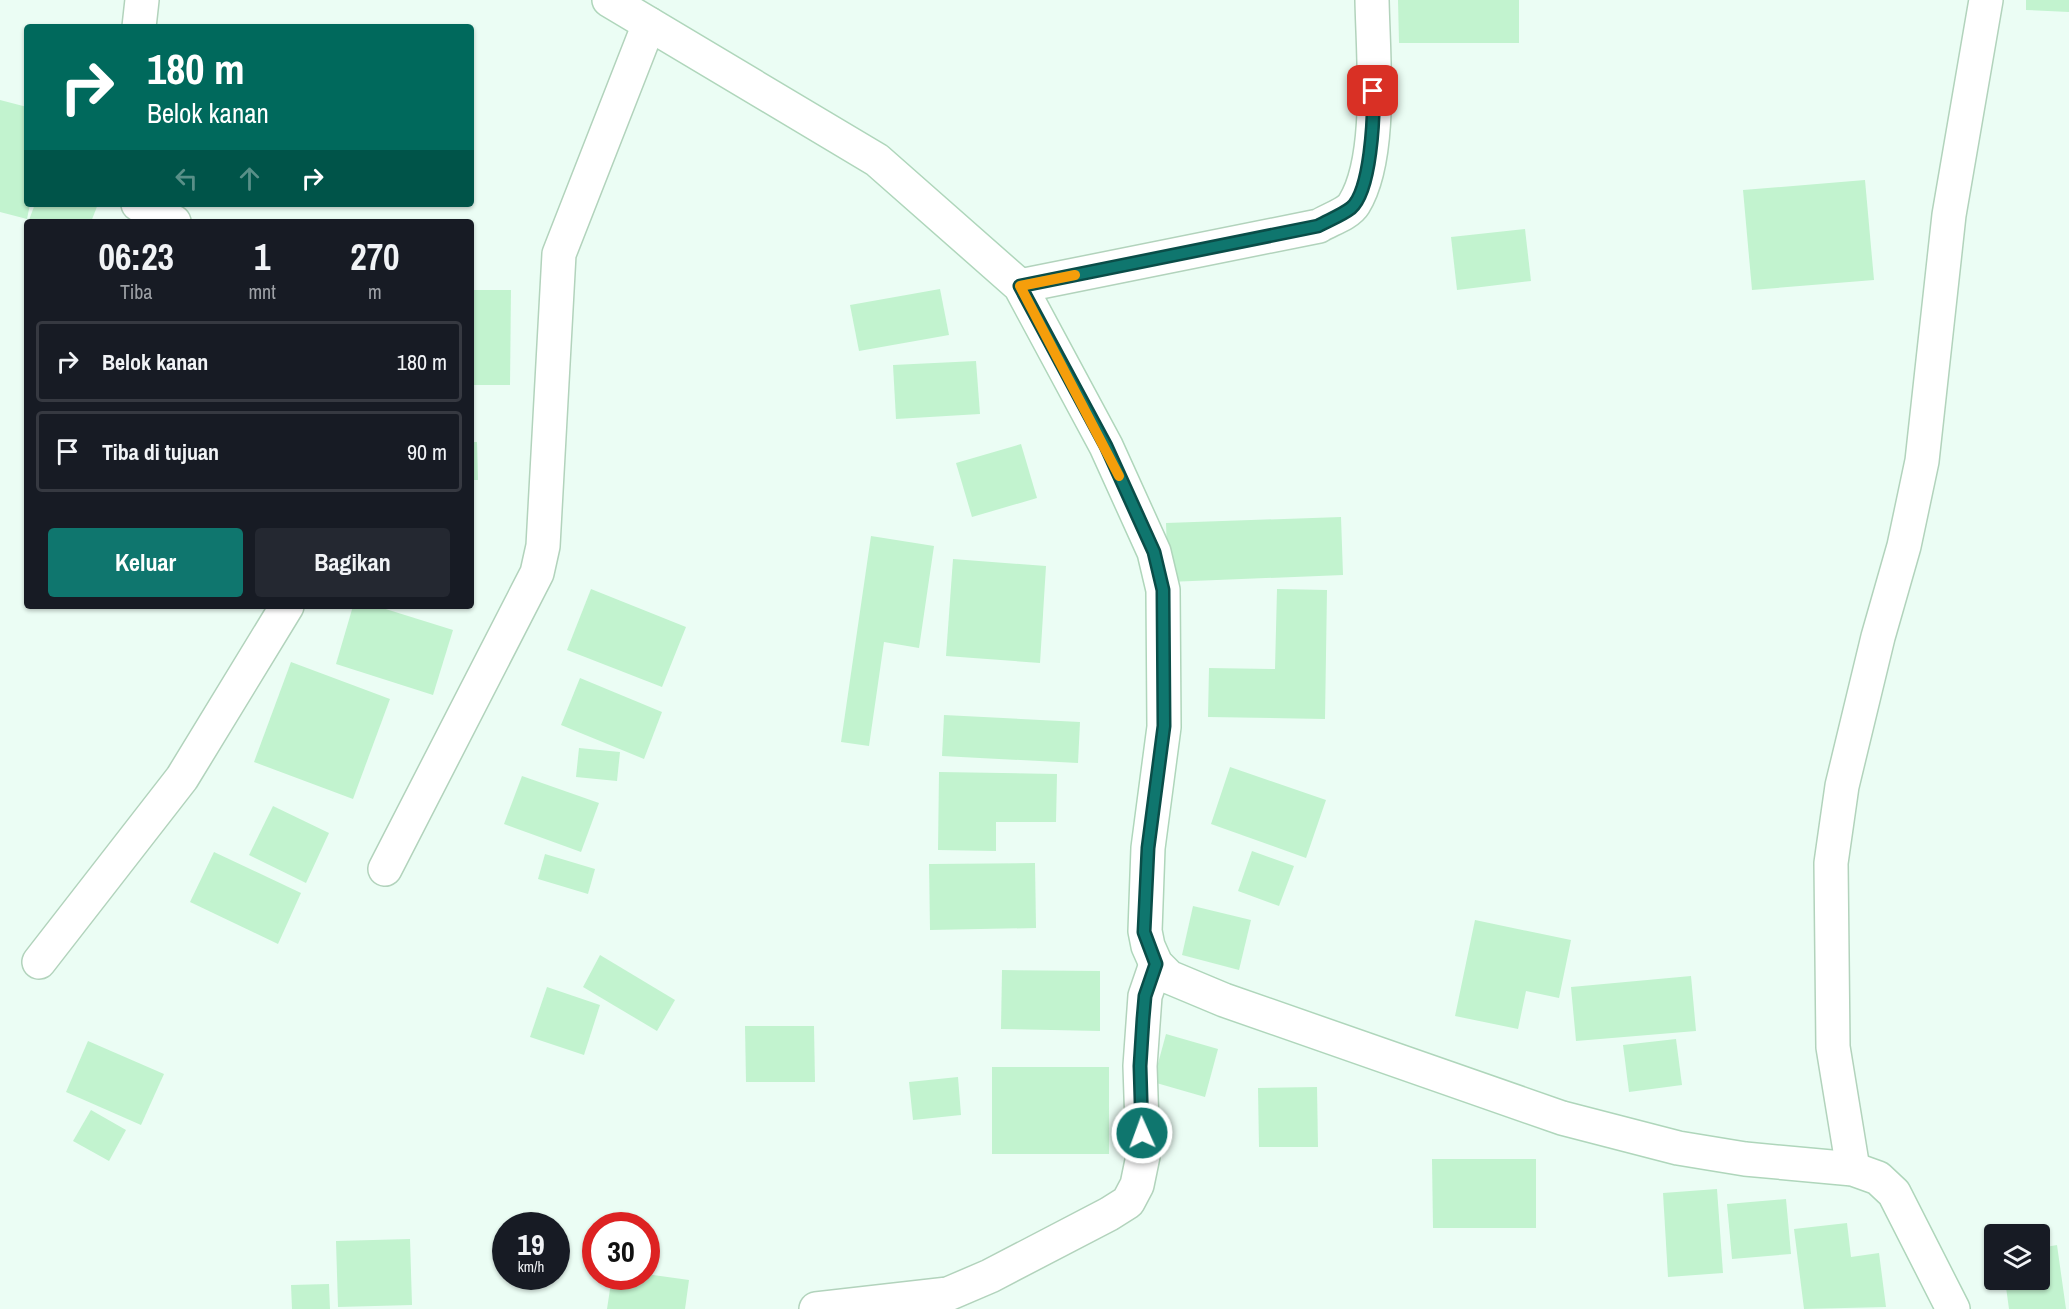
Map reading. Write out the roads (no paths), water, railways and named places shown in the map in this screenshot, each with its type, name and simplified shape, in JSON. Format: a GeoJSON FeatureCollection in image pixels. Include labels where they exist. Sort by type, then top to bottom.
{"type":"FeatureCollection","features":[{"type":"Feature","properties":{"kind":"street"},"geometry":{"type":"LineString","coordinates":[[138,24],[142,0]]}},
{"type":"Feature","properties":{"kind":"street"},"geometry":{"type":"LineString","coordinates":[[609,0],[877,160],[1020,286],[1106,446],[1154,552],[1163,590],[1164,726],[1148,848],[1144,932],[1156,964],[1169,977],[1224,1000],[1562,1118],[1678,1148],[1745,1159],[1852,1168],[1878,1178],[1894,1193],[1953,1309]]}},
{"type":"Feature","properties":{"kind":"street"},"geometry":{"type":"LineString","coordinates":[[1020,286],[1318,226],[1352,207],[1366,177],[1374,114],[1372,0]]}},
{"type":"Feature","properties":{"kind":"street"},"geometry":{"type":"LineString","coordinates":[[1852,1168],[1833,1047],[1831,862],[1842,786],[1878,638],[1904,546],[1922,461],[1949,215],[1986,0]]}},
{"type":"Feature","properties":{"kind":"street"},"geometry":{"type":"LineString","coordinates":[[385,869],[537,573],[543,546],[557,268],[560,254],[649,24]]}},
{"type":"Feature","properties":{"kind":"street"},"geometry":{"type":"LineString","coordinates":[[142,207],[165,219]]}},
{"type":"Feature","properties":{"kind":"street"},"geometry":{"type":"LineString","coordinates":[[39,962],[182,778],[285,609]]}},
{"type":"Feature","properties":{"kind":"street"},"geometry":{"type":"LineString","coordinates":[[816,1309],[948,1294],[990,1276],[1128,1202],[1137,1185],[1143,1156],[1140,1066],[1145,996],[1156,964]]}}]}
